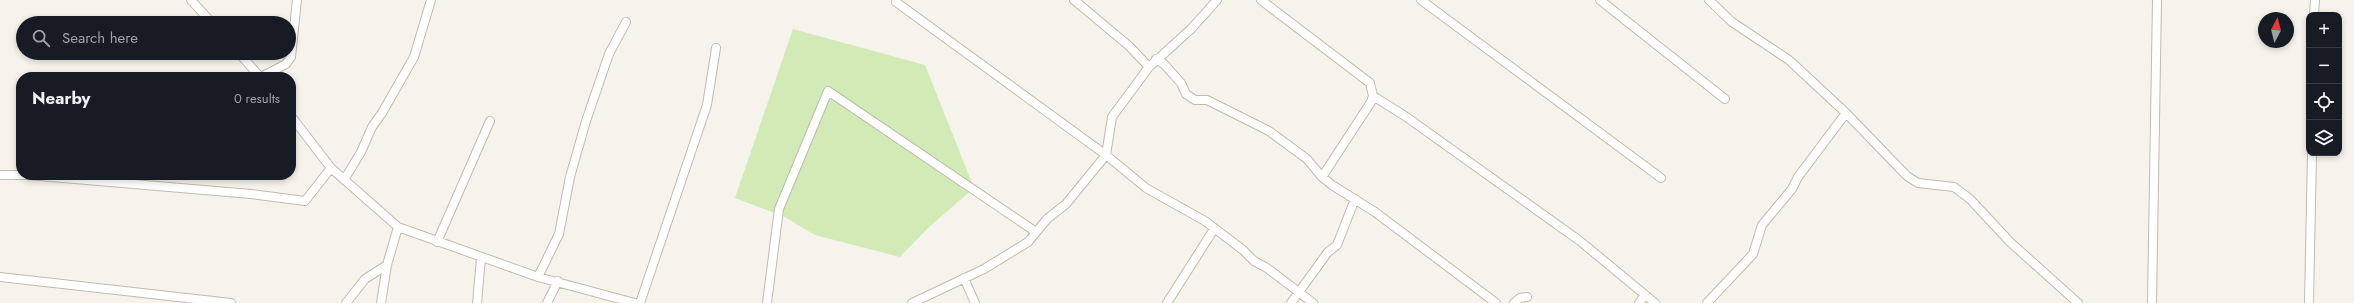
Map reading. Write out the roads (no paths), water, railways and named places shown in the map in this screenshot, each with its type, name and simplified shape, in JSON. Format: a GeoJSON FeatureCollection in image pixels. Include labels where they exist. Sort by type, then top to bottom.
{"type":"FeatureCollection","features":[{"type":"Feature","properties":{"kind":"street"},"geometry":{"type":"LineString","coordinates":[[191,0],[206,16]]}},
{"type":"Feature","properties":{"kind":"street"},"geometry":{"type":"LineString","coordinates":[[295,16],[297,0]]}},
{"type":"Feature","properties":{"kind":"street"},"geometry":{"type":"LineString","coordinates":[[344,180],[361,152],[372,127],[382,113],[414,57],[431,0]]}},
{"type":"Feature","properties":{"kind":"street"},"geometry":{"type":"LineString","coordinates":[[1074,0],[1129,46],[1149,67]]}},
{"type":"Feature","properties":{"kind":"street"},"geometry":{"type":"LineString","coordinates":[[1261,0],[1370,83],[1373,96],[1364,115],[1322,177]]}},
{"type":"Feature","properties":{"kind":"street"},"geometry":{"type":"LineString","coordinates":[[1421,0],[1661,178]]}},
{"type":"Feature","properties":{"kind":"street"},"geometry":{"type":"LineString","coordinates":[[1600,0],[1725,99]]}},
{"type":"Feature","properties":{"kind":"street"},"geometry":{"type":"LineString","coordinates":[[1709,0],[1732,22],[1789,60],[1846,113],[1907,176],[1918,183],[1954,187],[1970,199],[2010,242],[2078,303]]}},
{"type":"Feature","properties":{"kind":"street"},"geometry":{"type":"LineString","coordinates":[[2152,303],[2157,0]]}},
{"type":"Feature","properties":{"kind":"street"},"geometry":{"type":"LineString","coordinates":[[2314,12],[2315,0]]}},
{"type":"Feature","properties":{"kind":"street"},"geometry":{"type":"LineString","coordinates":[[912,303],[984,270],[1028,242],[1047,218],[1066,204],[1106,155],[1112,117],[1156,59],[1191,29],[1214,1]]}},
{"type":"Feature","properties":{"kind":"street"},"geometry":{"type":"LineString","coordinates":[[896,2],[1106,155],[1146,188],[1214,228],[1243,250],[1254,261],[1313,303]]}},
{"type":"Feature","properties":{"kind":"street"},"geometry":{"type":"LineString","coordinates":[[538,277],[559,234],[570,177],[586,121],[609,54],[626,22]]}},
{"type":"Feature","properties":{"kind":"street"},"geometry":{"type":"LineString","coordinates":[[640,303],[707,106],[716,48]]}},
{"type":"Feature","properties":{"kind":"street"},"geometry":{"type":"LineString","coordinates":[[1156,59],[1164,64],[1181,83],[1186,94],[1195,100],[1207,100],[1269,131],[1307,158],[1322,177],[1440,259],[1466,283],[1496,303]]}},
{"type":"Feature","properties":{"kind":"street"},"geometry":{"type":"LineString","coordinates":[[245,60],[256,72]]}},
{"type":"Feature","properties":{"kind":"street"},"geometry":{"type":"LineString","coordinates":[[271,72],[286,64],[289,60]]}},
{"type":"Feature","properties":{"kind":"street"},"geometry":{"type":"LineString","coordinates":[[767,303],[779,209],[828,91],[1036,232]]}},
{"type":"Feature","properties":{"kind":"street"},"geometry":{"type":"LineString","coordinates":[[1373,96],[1404,116],[1580,241],[1654,303]]}},
{"type":"Feature","properties":{"kind":"street"},"geometry":{"type":"LineString","coordinates":[[1707,303],[1753,254],[1762,225],[1792,189],[1798,177],[1846,113]]}},
{"type":"Feature","properties":{"kind":"street"},"geometry":{"type":"LineString","coordinates":[[437,242],[490,121]]}},
{"type":"Feature","properties":{"kind":"street"},"geometry":{"type":"LineString","coordinates":[[296,122],[331,168],[398,227],[481,258],[538,277],[558,281],[635,303]]}},
{"type":"Feature","properties":{"kind":"street"},"geometry":{"type":"LineString","coordinates":[[2309,303],[2312,156]]}},
{"type":"Feature","properties":{"kind":"street"},"geometry":{"type":"LineString","coordinates":[[87,180],[251,194],[305,201],[331,168]]}},
{"type":"Feature","properties":{"kind":"street"},"geometry":{"type":"LineString","coordinates":[[0,175],[16,175]]}},
{"type":"Feature","properties":{"kind":"street"},"geometry":{"type":"LineString","coordinates":[[1291,303],[1328,252],[1337,245],[1355,199]]}},
{"type":"Feature","properties":{"kind":"street"},"geometry":{"type":"LineString","coordinates":[[381,303],[387,265],[398,227]]}},
{"type":"Feature","properties":{"kind":"street"},"geometry":{"type":"LineString","coordinates":[[1167,303],[1214,228]]}},
{"type":"Feature","properties":{"kind":"street"},"geometry":{"type":"LineString","coordinates":[[477,303],[481,258]]}},
{"type":"Feature","properties":{"kind":"street"},"geometry":{"type":"LineString","coordinates":[[346,303],[365,279],[387,265]]}},
{"type":"Feature","properties":{"kind":"street"},"geometry":{"type":"LineString","coordinates":[[0,276],[231,303]]}},
{"type":"Feature","properties":{"kind":"street"},"geometry":{"type":"LineString","coordinates":[[964,278],[975,303]]}},
{"type":"Feature","properties":{"kind":"street"},"geometry":{"type":"LineString","coordinates":[[546,303],[558,281]]}},
{"type":"Feature","properties":{"kind":"street"},"geometry":{"type":"LineString","coordinates":[[1639,303],[1645,295]]}},
{"type":"Feature","properties":{"kind":"street"},"geometry":{"type":"LineString","coordinates":[[1514,303],[1520,298],[1527,297]]}}]}
